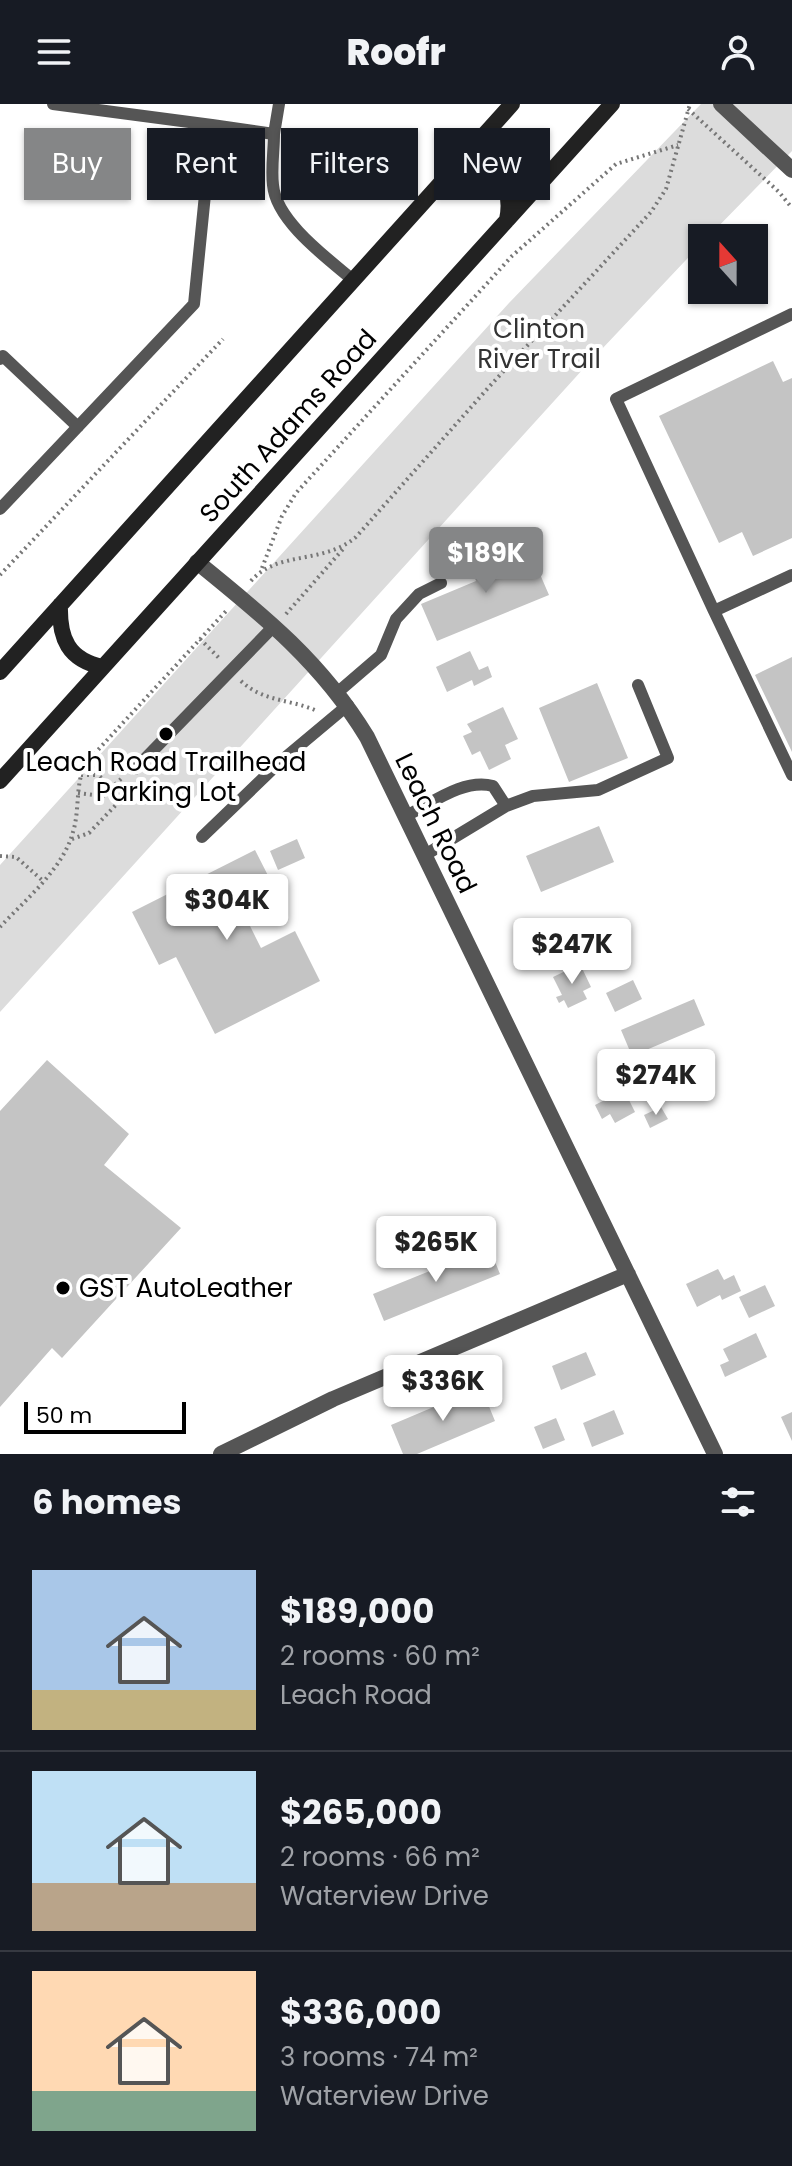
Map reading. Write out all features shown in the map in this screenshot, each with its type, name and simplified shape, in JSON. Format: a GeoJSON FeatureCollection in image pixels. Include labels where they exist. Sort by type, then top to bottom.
{"type":"FeatureCollection","features":[{"type":"Feature","properties":{"kind":"main road","name":"South Adams Road"},"geometry":{"type":"LineString","coordinates":[[490,128],[512,104]]}},
{"type":"Feature","properties":{"kind":"main road","name":"South Adams Road"},"geometry":{"type":"LineString","coordinates":[[0,781],[612,104]]}},
{"type":"Feature","properties":{"kind":"main road","name":"South Adams Road"},"geometry":{"type":"LineString","coordinates":[[0,672],[434,190]]}},
{"type":"Feature","properties":{"kind":"main road"},"geometry":{"type":"LineString","coordinates":[[507,220],[509,200]]}},
{"type":"Feature","properties":{"kind":"main road"},"geometry":{"type":"LineString","coordinates":[[60,605],[59,625],[71,651],[103,667]]}},
{"type":"Feature","properties":{"kind":"street"},"geometry":{"type":"LineString","coordinates":[[721,104],[792,170]]}},
{"type":"Feature","properties":{"kind":"street","name":"Leach Road"},"geometry":{"type":"LineString","coordinates":[[197,562],[306,655],[343,699],[367,737],[715,1454]]}},
{"type":"Feature","properties":{"kind":"street"},"geometry":{"type":"LineString","coordinates":[[221,1454],[333,1399],[628,1274]]}},
{"type":"Feature","properties":{"kind":"lane"},"geometry":{"type":"LineString","coordinates":[[53,104],[274,134]]}},
{"type":"Feature","properties":{"kind":"lane"},"geometry":{"type":"LineString","coordinates":[[279,104],[274,134],[272,186],[278,205],[320,252],[353,280]]}},
{"type":"Feature","properties":{"kind":"lane"},"geometry":{"type":"LineString","coordinates":[[0,509],[194,304],[212,125]]}},
{"type":"Feature","properties":{"kind":"lane"},"geometry":{"type":"LineString","coordinates":[[792,314],[616,399],[792,775]]}},
{"type":"Feature","properties":{"kind":"lane"},"geometry":{"type":"LineString","coordinates":[[0,359],[3,356],[78,427]]}},
{"type":"Feature","properties":{"kind":"lane"},"geometry":{"type":"LineString","coordinates":[[714,611],[792,575]]}},
{"type":"Feature","properties":{"kind":"lane"},"geometry":{"type":"LineString","coordinates":[[202,837],[281,761],[329,722],[343,699],[381,655],[396,619],[419,594],[441,583]]}},
{"type":"Feature","properties":{"kind":"lane"},"geometry":{"type":"LineString","coordinates":[[135,769],[274,626]]}},
{"type":"Feature","properties":{"kind":"lane"},"geometry":{"type":"LineString","coordinates":[[425,855],[506,806],[533,796],[598,790],[668,758],[638,685]]}},
{"type":"Feature","properties":{"kind":"lane"},"geometry":{"type":"LineString","coordinates":[[406,816],[457,790],[481,783],[493,786],[506,806]]}},
{"type":"Feature","properties":{"kind":"path"},"geometry":{"type":"LineString","coordinates":[[274,626],[651,212],[666,189],[689,106],[792,208]]}},
{"type":"Feature","properties":{"kind":"path"},"geometry":{"type":"LineString","coordinates":[[251,581],[262,568],[282,516],[296,493],[512,256],[616,164],[678,145]]}},
{"type":"Feature","properties":{"kind":"path"},"geometry":{"type":"LineString","coordinates":[[0,575],[223,339]]}},
{"type":"Feature","properties":{"kind":"path"},"geometry":{"type":"LineString","coordinates":[[262,568],[319,556],[345,546]]}},
{"type":"Feature","properties":{"kind":"path"},"geometry":{"type":"LineString","coordinates":[[0,927],[60,860],[77,818],[80,775],[93,754],[225,613]]}},
{"type":"Feature","properties":{"kind":"path"},"geometry":{"type":"LineString","coordinates":[[200,639],[251,690],[264,697],[306,706],[318,711],[329,722]]}},
{"type":"Feature","properties":{"kind":"path"},"geometry":{"type":"LineString","coordinates":[[93,754],[98,775],[112,790]]}},
{"type":"Feature","properties":{"kind":"path"},"geometry":{"type":"LineString","coordinates":[[71,839],[89,833],[138,782],[135,769],[103,796],[78,793]]}},
{"type":"Feature","properties":{"kind":"path"},"geometry":{"type":"LineString","coordinates":[[80,775],[98,775]]}},
{"type":"Feature","properties":{"kind":"path"},"geometry":{"type":"LineString","coordinates":[[0,856],[16,857],[43,881]]}},
{"type":"Feature","properties":{"kind":"green space","name":"Clinton River Trail"},"geometry":{"type":"Polygon","coordinates":[[[701,104],[792,104],[792,151],[721,224],[688,224],[688,258],[584,368],[0,1012],[0,865],[509,303],[701,104]]]}},
{"type":"Feature","properties":{"kind":"building"},"geometry":{"type":"Polygon","coordinates":[[[773,361],[783,382],[792,378],[792,538],[753,556],[742,532],[719,543],[659,416],[773,361]]]}},
{"type":"Feature","properties":{"kind":"building"},"geometry":{"type":"Polygon","coordinates":[[[505,549],[512,566],[533,558],[549,595],[437,641],[421,604],[476,581],[469,563],[505,549]]]}},
{"type":"Feature","properties":{"kind":"building"},"geometry":{"type":"Polygon","coordinates":[[[470,651],[479,670],[488,666],[492,677],[474,686],[472,680],[447,692],[436,667],[470,651]]]}},
{"type":"Feature","properties":{"kind":"building"},"geometry":{"type":"Polygon","coordinates":[[[792,657],[792,752],[755,675],[792,657]]]}},
{"type":"Feature","properties":{"kind":"building"},"geometry":{"type":"Polygon","coordinates":[[[597,683],[628,758],[569,782],[539,708],[597,683]]]}},
{"type":"Feature","properties":{"kind":"building"},"geometry":{"type":"Polygon","coordinates":[[[503,707],[518,739],[505,745],[511,759],[489,770],[480,751],[472,755],[463,736],[472,732],[467,724],[503,707]]]}},
{"type":"Feature","properties":{"kind":"building"},"geometry":{"type":"Polygon","coordinates":[[[599,826],[614,862],[541,892],[526,856],[599,826]]]}},
{"type":"Feature","properties":{"kind":"building"},"geometry":{"type":"Polygon","coordinates":[[[297,839],[305,858],[278,870],[270,851],[297,839]]]}},
{"type":"Feature","properties":{"kind":"building"},"geometry":{"type":"Polygon","coordinates":[[[255,850],[283,905],[248,922],[261,948],[295,931],[320,981],[215,1034],[176,957],[159,965],[132,912],[255,850]]]}},
{"type":"Feature","properties":{"kind":"building"},"geometry":{"type":"Polygon","coordinates":[[[580,964],[591,987],[583,991],[587,999],[568,1008],[564,1000],[559,1003],[556,997],[562,995],[553,977],[580,964]]]}},
{"type":"Feature","properties":{"kind":"building"},"geometry":{"type":"Polygon","coordinates":[[[633,980],[642,999],[615,1012],[606,993],[633,980]]]}},
{"type":"Feature","properties":{"kind":"building"},"geometry":{"type":"Polygon","coordinates":[[[694,999],[705,1025],[632,1056],[621,1030],[694,999]]]}},
{"type":"Feature","properties":{"kind":"building","name":"GST AutoLeather"},"geometry":{"type":"Polygon","coordinates":[[[47,1060],[129,1134],[104,1165],[181,1228],[62,1358],[52,1348],[0,1407],[0,1111],[47,1060]]]}},
{"type":"Feature","properties":{"kind":"building"},"geometry":{"type":"Polygon","coordinates":[[[624,1090],[635,1112],[615,1123],[610,1114],[602,1119],[595,1105],[624,1090]]]}},
{"type":"Feature","properties":{"kind":"building"},"geometry":{"type":"Polygon","coordinates":[[[661,1107],[668,1119],[650,1128],[644,1115],[661,1107]]]}},
{"type":"Feature","properties":{"kind":"building"},"geometry":{"type":"Polygon","coordinates":[[[489,1247],[500,1274],[384,1321],[373,1294],[489,1247]]]}},
{"type":"Feature","properties":{"kind":"building"},"geometry":{"type":"Polygon","coordinates":[[[718,1269],[724,1280],[734,1275],[741,1291],[722,1300],[720,1295],[697,1307],[686,1284],[718,1269]]]}},
{"type":"Feature","properties":{"kind":"building"},"geometry":{"type":"Polygon","coordinates":[[[765,1285],[775,1306],[749,1318],[739,1297],[765,1285]]]}},
{"type":"Feature","properties":{"kind":"building"},"geometry":{"type":"Polygon","coordinates":[[[756,1333],[767,1357],[725,1377],[720,1365],[729,1361],[723,1349],[756,1333]]]}},
{"type":"Feature","properties":{"kind":"building"},"geometry":{"type":"Polygon","coordinates":[[[586,1352],[596,1375],[561,1390],[552,1366],[586,1352]]]}},
{"type":"Feature","properties":{"kind":"building"},"geometry":{"type":"Polygon","coordinates":[[[481,1387],[495,1421],[417,1454],[403,1454],[391,1425],[481,1387]]]}},
{"type":"Feature","properties":{"kind":"building"},"geometry":{"type":"Polygon","coordinates":[[[614,1410],[624,1434],[592,1447],[583,1423],[614,1410]]]}},
{"type":"Feature","properties":{"kind":"building"},"geometry":{"type":"Polygon","coordinates":[[[792,1412],[792,1441],[781,1417],[792,1412]]]}},
{"type":"Feature","properties":{"kind":"building"},"geometry":{"type":"Polygon","coordinates":[[[556,1418],[565,1440],[543,1449],[534,1427],[556,1418]]]}},
{"type":"Feature","properties":{"kind":"place","name":"Leach Road Trailhead Parking Lot"},"geometry":{"type":"Point","coordinates":[166,734]}},
{"type":"Feature","properties":{"kind":"place","name":"GST AutoLeather"},"geometry":{"type":"Point","coordinates":[63,1288]}}]}
